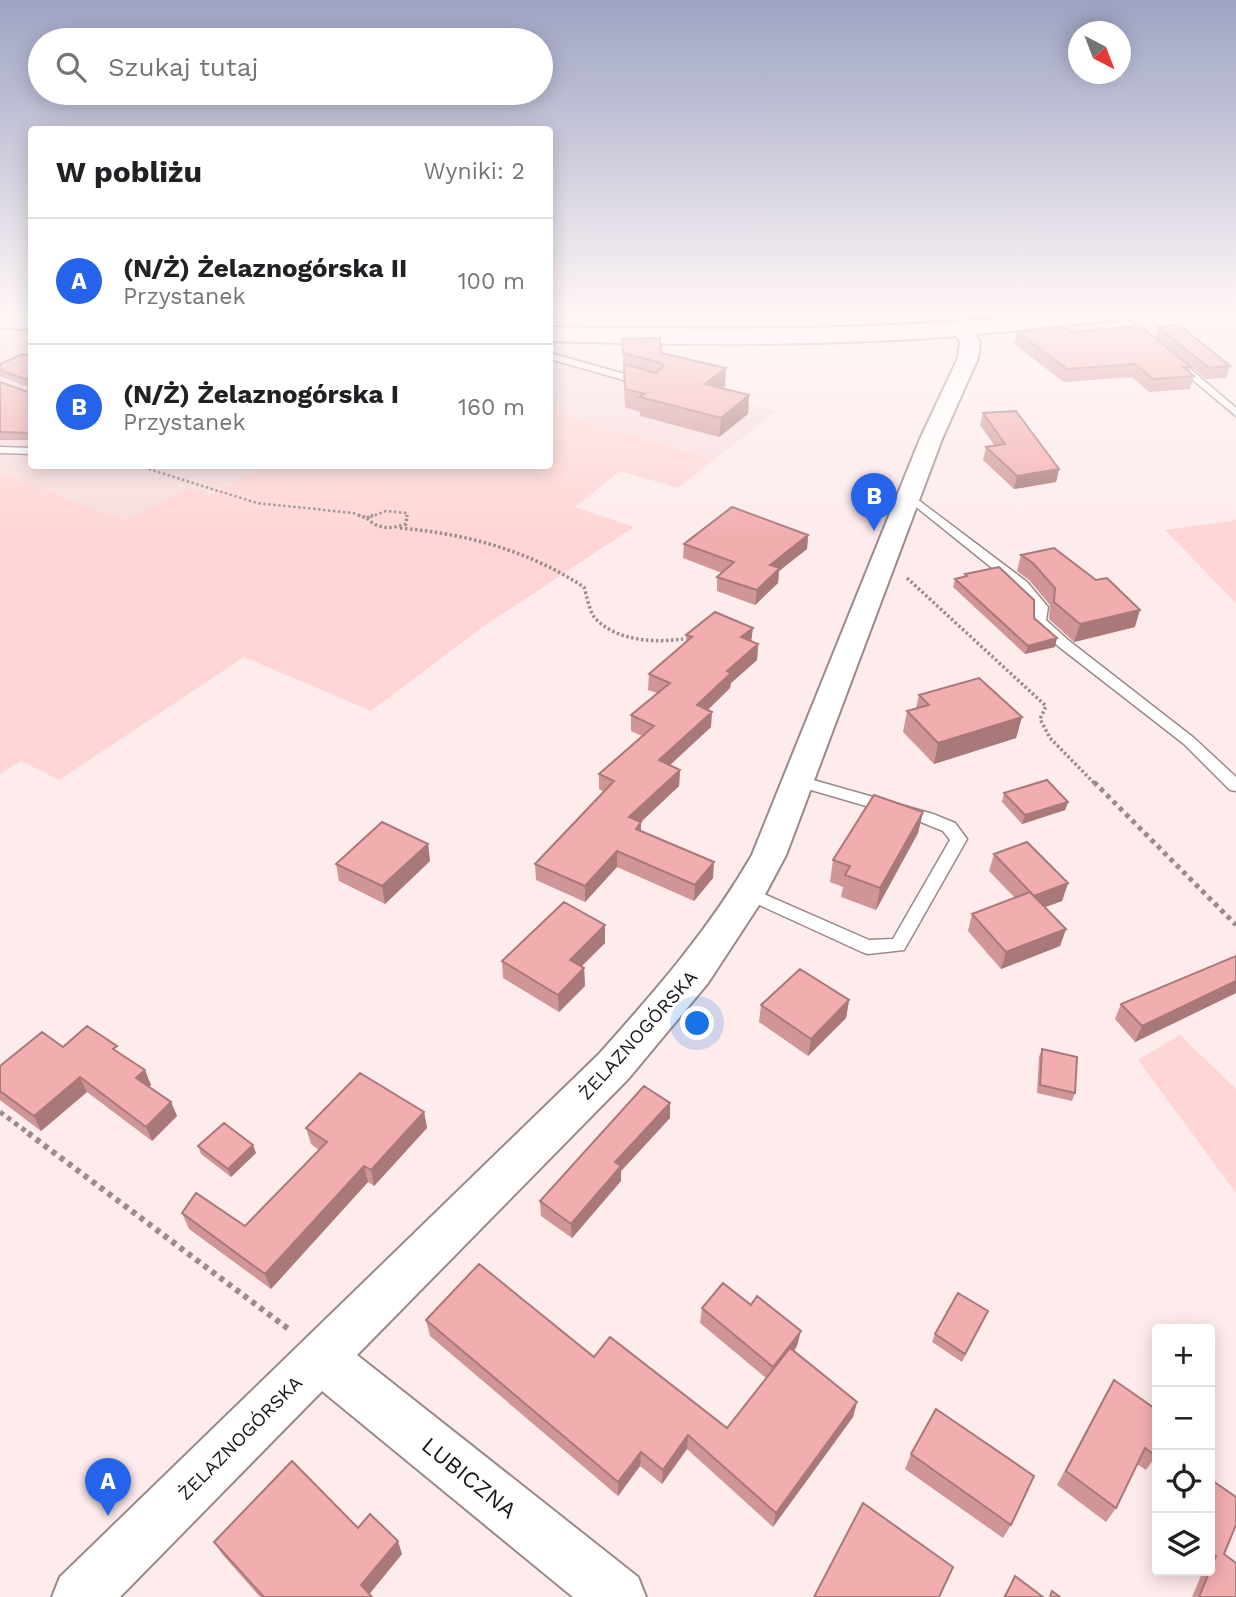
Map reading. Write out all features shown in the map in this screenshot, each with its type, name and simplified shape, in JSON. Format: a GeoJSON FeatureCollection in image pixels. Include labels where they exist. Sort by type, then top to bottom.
{"type":"FeatureCollection","features":[{"type":"Feature","properties":{"kind":"street","name":"ŻELAZNOGÓRSKA"},"geometry":{"type":"LineString","coordinates":[[80,1597],[614,1066],[694,972],[748,893],[769,855],[909,496],[955,388]]}},
{"type":"Feature","properties":{"kind":"street","name":"LUBICZNA"},"geometry":{"type":"LineString","coordinates":[[320,1358],[618,1597]]}},
{"type":"Feature","properties":{"kind":"lane"},"geometry":{"type":"LineString","coordinates":[[1206,388],[1236,413]]}},
{"type":"Feature","properties":{"kind":"lane"},"geometry":{"type":"LineString","coordinates":[[0,450],[28,451]]}},
{"type":"Feature","properties":{"kind":"lane"},"geometry":{"type":"LineString","coordinates":[[909,496],[1022,586],[1041,607],[1039,621],[1063,643],[1189,741],[1236,786]]}},
{"type":"Feature","properties":{"kind":"lane"},"geometry":{"type":"LineString","coordinates":[[748,893],[868,947],[898,945],[958,839],[949,827],[928,818],[799,781]]}},
{"type":"Feature","properties":{"kind":"path"},"geometry":{"type":"LineString","coordinates":[[149,469],[257,503],[328,509],[367,517],[385,510],[407,513],[406,524],[396,528]]}},
{"type":"Feature","properties":{"kind":"path"},"geometry":{"type":"LineString","coordinates":[[367,517],[369,522],[377,527],[438,531],[526,555],[552,566],[584,587],[593,616],[606,627],[636,639],[659,642],[682,639]]}},
{"type":"Feature","properties":{"kind":"path"},"geometry":{"type":"LineString","coordinates":[[886,558],[1045,706],[1040,719],[1050,738],[1236,925]]}},
{"type":"Feature","properties":{"kind":"path"},"geometry":{"type":"LineString","coordinates":[[0,1112],[286,1326],[320,1358]]}},
{"type":"Feature","properties":{"kind":"shaded area"},"geometry":{"type":"Polygon","coordinates":[[[0,388],[28,388],[28,469],[259,469],[208,495],[190,487],[125,520],[0,472],[0,388]]]}},
{"type":"Feature","properties":{"kind":"shaded area"},"geometry":{"type":"Polygon","coordinates":[[[553,388],[690,388],[777,411],[714,460],[553,411],[553,388]]]}},
{"type":"Feature","properties":{"kind":"shaded area"},"geometry":{"type":"Polygon","coordinates":[[[553,411],[714,460],[678,488],[620,471],[575,507],[634,527],[484,626],[371,711],[244,657],[59,780],[21,761],[0,774],[0,472],[125,520],[190,487],[209,495],[259,469],[553,469],[553,411]]]}},
{"type":"Feature","properties":{"kind":"shaded area"},"geometry":{"type":"Polygon","coordinates":[[[1236,520],[1236,603],[1165,530],[1236,520]]]}},
{"type":"Feature","properties":{"kind":"shaded area"},"geometry":{"type":"Polygon","coordinates":[[[1180,1035],[1236,1089],[1236,1193],[1138,1060],[1180,1035]]]}},
{"type":"Feature","properties":{"kind":"building"},"geometry":{"type":"Polygon","coordinates":[[[0,388],[16,388],[28,392],[28,433],[0,432],[0,388]]]}},
{"type":"Feature","properties":{"kind":"building"},"geometry":{"type":"Polygon","coordinates":[[[719,388],[749,395],[721,418],[640,397],[645,394],[625,389],[719,388]]]}},
{"type":"Feature","properties":{"kind":"building"},"geometry":{"type":"Polygon","coordinates":[[[1016,411],[1059,469],[1017,476],[986,447],[1005,444],[983,413],[1016,411]]]}},
{"type":"Feature","properties":{"kind":"building"},"geometry":{"type":"Polygon","coordinates":[[[732,507],[808,535],[770,565],[780,568],[757,590],[717,577],[734,562],[684,544],[732,507]]]}},
{"type":"Feature","properties":{"kind":"building"},"geometry":{"type":"Polygon","coordinates":[[[1054,548],[1096,580],[1107,578],[1140,610],[1080,624],[1054,602],[1055,588],[1033,563],[1021,555],[1054,548]]]}},
{"type":"Feature","properties":{"kind":"building"},"geometry":{"type":"Polygon","coordinates":[[[999,567],[1034,600],[1034,618],[1057,638],[1028,646],[955,579],[967,576],[965,574],[999,567]]]}},
{"type":"Feature","properties":{"kind":"building"},"geometry":{"type":"Polygon","coordinates":[[[715,612],[753,628],[741,637],[758,644],[727,671],[731,673],[697,705],[712,712],[659,760],[680,770],[629,817],[641,822],[636,829],[714,862],[695,885],[617,851],[585,886],[535,864],[614,781],[599,774],[654,726],[631,715],[670,683],[649,674],[692,637],[686,635],[715,612]]]}},
{"type":"Feature","properties":{"kind":"building"},"geometry":{"type":"Polygon","coordinates":[[[979,678],[1022,717],[938,743],[907,711],[929,705],[919,695],[979,678]]]}},
{"type":"Feature","properties":{"kind":"building"},"geometry":{"type":"Polygon","coordinates":[[[1047,780],[1068,802],[1025,815],[1004,793],[1047,780]]]}},
{"type":"Feature","properties":{"kind":"building"},"geometry":{"type":"Polygon","coordinates":[[[874,795],[923,812],[880,888],[845,875],[850,866],[833,860],[874,795]]]}},
{"type":"Feature","properties":{"kind":"building"},"geometry":{"type":"Polygon","coordinates":[[[382,822],[428,844],[382,886],[336,864],[382,822]]]}},
{"type":"Feature","properties":{"kind":"building"},"geometry":{"type":"Polygon","coordinates":[[[1027,842],[1068,883],[1034,896],[994,854],[1027,842]]]}},
{"type":"Feature","properties":{"kind":"building"},"geometry":{"type":"Polygon","coordinates":[[[1030,892],[1066,929],[1006,952],[972,914],[1030,892]]]}},
{"type":"Feature","properties":{"kind":"building"},"geometry":{"type":"Polygon","coordinates":[[[564,902],[605,925],[570,960],[584,968],[558,995],[502,961],[564,902]]]}},
{"type":"Feature","properties":{"kind":"building"},"geometry":{"type":"Polygon","coordinates":[[[1236,956],[1236,981],[1142,1026],[1121,1004],[1236,956]]]}},
{"type":"Feature","properties":{"kind":"building"},"geometry":{"type":"Polygon","coordinates":[[[800,969],[849,1000],[811,1039],[761,1005],[800,969]]]}},
{"type":"Feature","properties":{"kind":"building"},"geometry":{"type":"Polygon","coordinates":[[[87,1026],[117,1046],[113,1049],[145,1070],[136,1078],[171,1102],[146,1127],[80,1077],[34,1116],[0,1091],[0,1066],[42,1032],[63,1047],[87,1026]]]}},
{"type":"Feature","properties":{"kind":"building"},"geometry":{"type":"Polygon","coordinates":[[[1042,1049],[1077,1057],[1075,1093],[1040,1085],[1042,1049]]]}},
{"type":"Feature","properties":{"kind":"building"},"geometry":{"type":"Polygon","coordinates":[[[360,1073],[424,1112],[371,1170],[364,1166],[265,1274],[182,1213],[196,1193],[245,1226],[327,1142],[306,1128],[360,1073]]]}},
{"type":"Feature","properties":{"kind":"building"},"geometry":{"type":"Polygon","coordinates":[[[644,1086],[670,1103],[615,1162],[621,1166],[571,1224],[540,1201],[644,1086]]]}},
{"type":"Feature","properties":{"kind":"building"},"geometry":{"type":"Polygon","coordinates":[[[224,1123],[253,1145],[228,1169],[198,1146],[224,1123]]]}},
{"type":"Feature","properties":{"kind":"building"},"geometry":{"type":"Polygon","coordinates":[[[479,1264],[594,1357],[610,1337],[727,1428],[790,1348],[857,1402],[776,1513],[688,1435],[663,1470],[641,1452],[618,1482],[426,1320],[479,1264]]]}},
{"type":"Feature","properties":{"kind":"building"},"geometry":{"type":"Polygon","coordinates":[[[723,1283],[751,1305],[757,1296],[801,1331],[773,1367],[702,1308],[723,1283]]]}},
{"type":"Feature","properties":{"kind":"building"},"geometry":{"type":"Polygon","coordinates":[[[958,1293],[988,1311],[965,1354],[935,1334],[958,1293]]]}},
{"type":"Feature","properties":{"kind":"building"},"geometry":{"type":"Polygon","coordinates":[[[1114,1380],[1152,1407],[1152,1453],[1145,1448],[1116,1508],[1066,1471],[1114,1380]]]}},
{"type":"Feature","properties":{"kind":"building"},"geometry":{"type":"Polygon","coordinates":[[[936,1409],[1034,1476],[1011,1525],[911,1454],[936,1409]]]}},
{"type":"Feature","properties":{"kind":"building"},"geometry":{"type":"Polygon","coordinates":[[[292,1461],[358,1528],[370,1514],[398,1541],[361,1585],[372,1597],[264,1597],[214,1542],[292,1461]]]}},
{"type":"Feature","properties":{"kind":"building"},"geometry":{"type":"Polygon","coordinates":[[[1215,1482],[1236,1497],[1236,1525],[1224,1554],[1236,1563],[1236,1597],[1199,1597],[1208,1576],[1215,1576],[1215,1482]]]}},
{"type":"Feature","properties":{"kind":"building"},"geometry":{"type":"Polygon","coordinates":[[[863,1503],[953,1567],[939,1597],[814,1597],[863,1503]]]}},
{"type":"Feature","properties":{"kind":"building"},"geometry":{"type":"Polygon","coordinates":[[[1015,1576],[1043,1597],[1005,1597],[1015,1576]]]}},
{"type":"Feature","properties":{"kind":"place","name":"(N/Ż) Żelaznogórska I"},"geometry":{"type":"Point","coordinates":[874,531]}},
{"type":"Feature","properties":{"kind":"place","name":"(N/Ż) Żelaznogórska II"},"geometry":{"type":"Point","coordinates":[108,1516]}}]}
